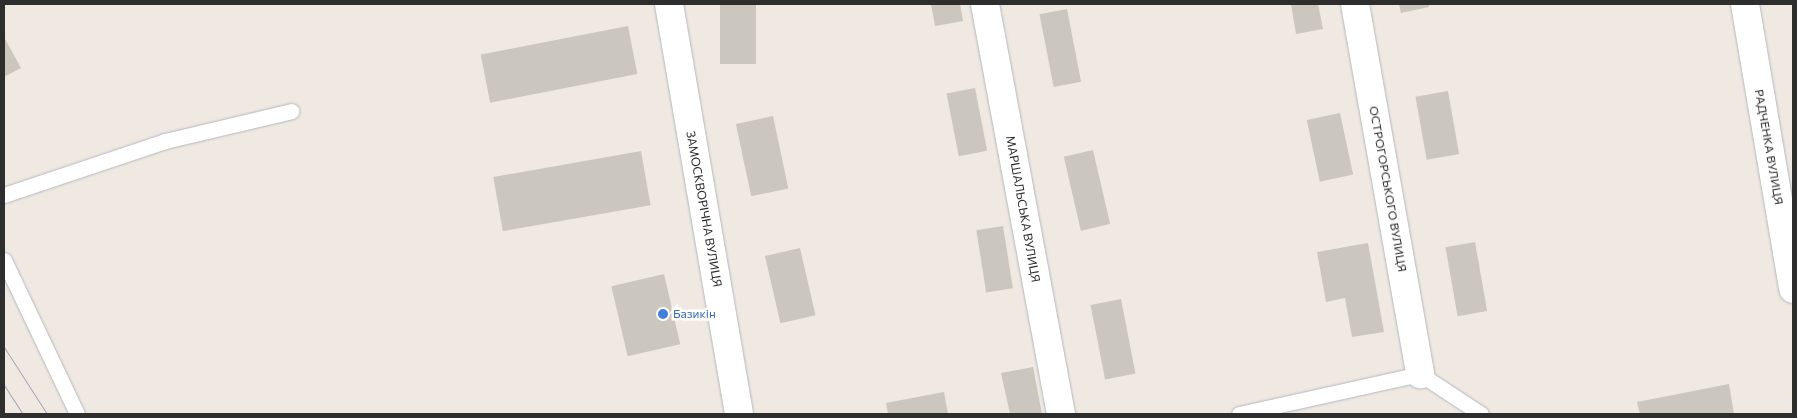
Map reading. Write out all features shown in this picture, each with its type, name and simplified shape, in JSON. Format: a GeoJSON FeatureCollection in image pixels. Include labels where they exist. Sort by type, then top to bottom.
{"type":"FeatureCollection","features":[{"type":"Feature","properties":{"kind":"street","name":"ЗАМОСКВОРІЧНА ВУЛИЦЯ"},"geometry":{"type":"LineString","coordinates":[[669,4],[739,414]]}},
{"type":"Feature","properties":{"kind":"street","name":"МАРШАЛЬСЬКА ВУЛИЦЯ"},"geometry":{"type":"LineString","coordinates":[[986,4],[1061,414]]}},
{"type":"Feature","properties":{"kind":"street","name":"ОСТРОГОРСЬКОГО ВУЛИЦЯ"},"geometry":{"type":"LineString","coordinates":[[1355,4],[1420,374]]}},
{"type":"Feature","properties":{"kind":"street","name":"РАДЧЕНКА ВУЛИЦЯ"},"geometry":{"type":"LineString","coordinates":[[1745,4],[1793,290]]}},
{"type":"Feature","properties":{"kind":"lane"},"geometry":{"type":"LineString","coordinates":[[4,195],[165,141],[292,111]]}},
{"type":"Feature","properties":{"kind":"lane"},"geometry":{"type":"LineString","coordinates":[[4,260],[77,414]]}},
{"type":"Feature","properties":{"kind":"lane"},"geometry":{"type":"LineString","coordinates":[[1239,414],[1420,374],[1481,414]]}},
{"type":"Feature","properties":{"kind":"building"},"geometry":{"type":"Polygon","coordinates":[[[720,4],[756,4],[756,64],[720,64],[720,4]]]}},
{"type":"Feature","properties":{"kind":"building"},"geometry":{"type":"Polygon","coordinates":[[[931,4],[960,4],[963,21],[935,26],[931,4]]]}},
{"type":"Feature","properties":{"kind":"building"},"geometry":{"type":"Polygon","coordinates":[[[1291,4],[1318,4],[1323,29],[1296,34],[1291,4]]]}},
{"type":"Feature","properties":{"kind":"building"},"geometry":{"type":"Polygon","coordinates":[[[1399,4],[1429,4],[1429,7],[1401,13],[1399,4]]]}},
{"type":"Feature","properties":{"kind":"building"},"geometry":{"type":"Polygon","coordinates":[[[1067,9],[1081,82],[1054,87],[1040,14],[1067,9]]]}},
{"type":"Feature","properties":{"kind":"building"},"geometry":{"type":"Polygon","coordinates":[[[628,26],[637,74],[490,103],[481,55],[628,26]]]}},
{"type":"Feature","properties":{"kind":"building"},"geometry":{"type":"Polygon","coordinates":[[[4,37],[21,68],[4,77],[4,37]]]}},
{"type":"Feature","properties":{"kind":"building"},"geometry":{"type":"Polygon","coordinates":[[[975,88],[987,151],[959,156],[947,94],[975,88]]]}},
{"type":"Feature","properties":{"kind":"building"},"geometry":{"type":"Polygon","coordinates":[[[1448,91],[1459,154],[1427,160],[1416,97],[1448,91]]]}},
{"type":"Feature","properties":{"kind":"building"},"geometry":{"type":"Polygon","coordinates":[[[1340,113],[1353,175],[1320,182],[1307,120],[1340,113]]]}},
{"type":"Feature","properties":{"kind":"building"},"geometry":{"type":"Polygon","coordinates":[[[773,116],[788,188],[751,196],[736,124],[773,116]]]}},
{"type":"Feature","properties":{"kind":"building"},"geometry":{"type":"Polygon","coordinates":[[[1093,150],[1110,224],[1081,231],[1064,157],[1093,150]]]}},
{"type":"Feature","properties":{"kind":"building"},"geometry":{"type":"Polygon","coordinates":[[[641,151],[651,205],[503,231],[493,177],[641,151]]]}},
{"type":"Feature","properties":{"kind":"building"},"geometry":{"type":"Polygon","coordinates":[[[1003,226],[1013,288],[986,292],[976,230],[1003,226]]]}},
{"type":"Feature","properties":{"kind":"building"},"geometry":{"type":"Polygon","coordinates":[[[1475,242],[1487,311],[1458,316],[1445,247],[1475,242]]]}},
{"type":"Feature","properties":{"kind":"building"},"geometry":{"type":"Polygon","coordinates":[[[1368,243],[1384,332],[1352,337],[1345,298],[1326,302],[1317,252],[1368,243]]]}},
{"type":"Feature","properties":{"kind":"building"},"geometry":{"type":"Polygon","coordinates":[[[800,248],[816,315],[780,323],[765,256],[800,248]]]}},
{"type":"Feature","properties":{"kind":"building"},"geometry":{"type":"Polygon","coordinates":[[[664,274],[680,344],[628,356],[611,286],[664,274]]]}},
{"type":"Feature","properties":{"kind":"building"},"geometry":{"type":"Polygon","coordinates":[[[1121,299],[1136,374],[1105,380],[1091,305],[1121,299]]]}},
{"type":"Feature","properties":{"kind":"building"},"geometry":{"type":"Polygon","coordinates":[[[1033,367],[1042,414],[1010,414],[1001,373],[1033,367]]]}},
{"type":"Feature","properties":{"kind":"building"},"geometry":{"type":"Polygon","coordinates":[[[1729,384],[1734,414],[1640,414],[1637,402],[1729,384]]]}},
{"type":"Feature","properties":{"kind":"building"},"geometry":{"type":"Polygon","coordinates":[[[944,392],[948,414],[888,414],[886,403],[944,392]]]}},
{"type":"Feature","properties":{"kind":"tram line"},"geometry":{"type":"LineString","coordinates":[[4,347],[47,414]]}},
{"type":"Feature","properties":{"kind":"tram line"},"geometry":{"type":"LineString","coordinates":[[4,385],[23,414]]}},
{"type":"Feature","properties":{"kind":"place","name":"Базикін"},"geometry":{"type":"Point","coordinates":[663,314]}}]}
